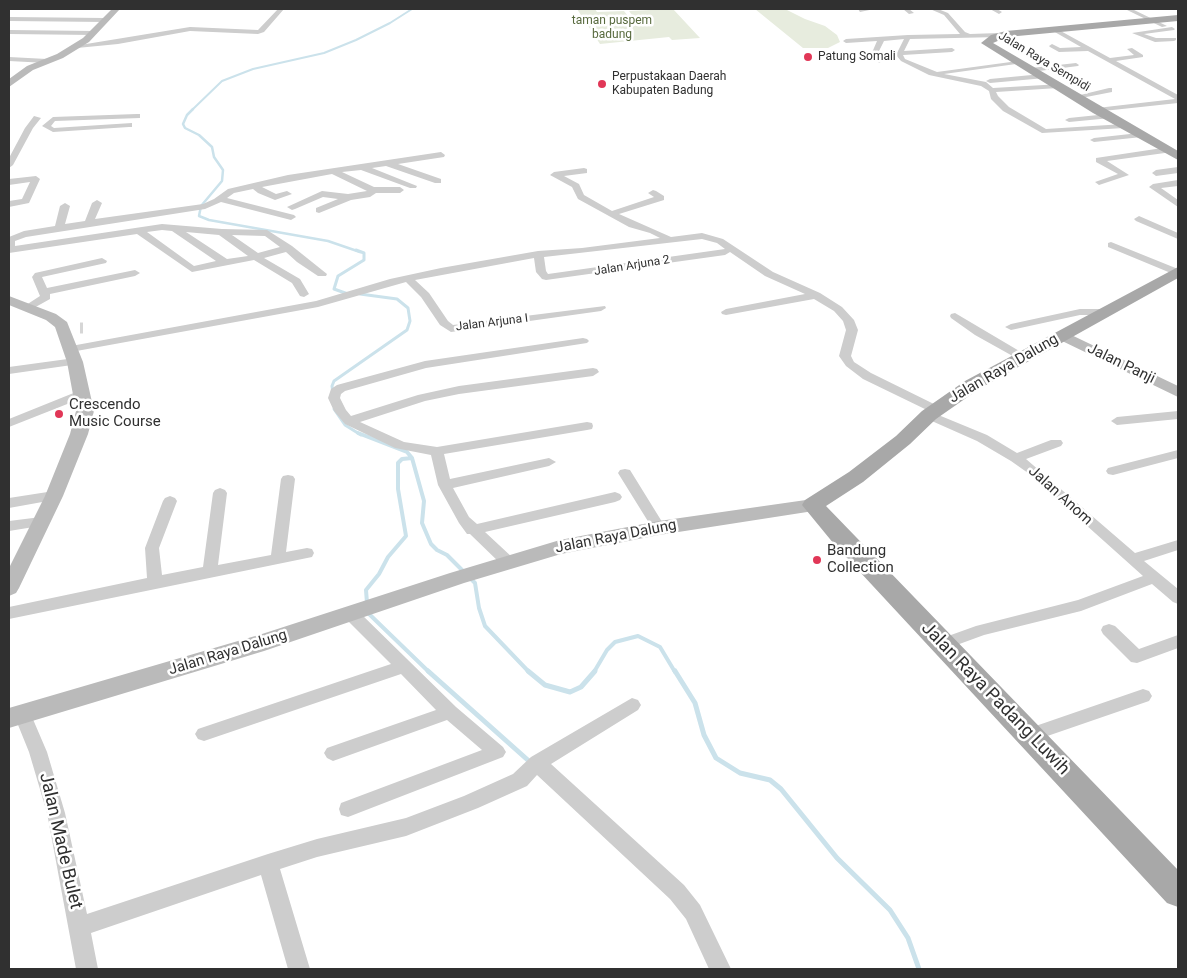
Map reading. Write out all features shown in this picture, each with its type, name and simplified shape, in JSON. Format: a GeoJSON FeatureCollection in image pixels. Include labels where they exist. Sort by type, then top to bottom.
{"type":"FeatureCollection","features":[{"type":"Feature","properties":{"kind":"main road"},"geometry":{"type":"LineString","coordinates":[[9,83],[20,75],[65,54],[77,46],[94,33],[116,9]]}},
{"type":"Feature","properties":{"kind":"main road","name":"Jalan Raya Sempidi"},"geometry":{"type":"LineString","coordinates":[[1174,153],[1139,135],[986,43],[999,35],[1056,27],[1178,18]]}},
{"type":"Feature","properties":{"kind":"main road","name":"Jalan Raya Dalung"},"geometry":{"type":"LineString","coordinates":[[16,716],[351,614],[508,562],[587,540],[813,505],[856,477],[903,440],[932,412],[972,384],[1178,273]]}},
{"type":"Feature","properties":{"kind":"main road"},"geometry":{"type":"LineString","coordinates":[[9,300],[60,322],[73,356],[85,411],[83,422],[54,496],[9,588]]}},
{"type":"Feature","properties":{"kind":"main road","name":"Jalan Raya Padang Luwih"},"geometry":{"type":"LineString","coordinates":[[813,505],[842,538],[1178,892]]}},
{"type":"Feature","properties":{"kind":"street"},"geometry":{"type":"LineString","coordinates":[[77,46],[118,42],[197,29],[258,32],[281,9]]}},
{"type":"Feature","properties":{"kind":"street"},"geometry":{"type":"LineString","coordinates":[[860,10],[871,9]]}},
{"type":"Feature","properties":{"kind":"street"},"geometry":{"type":"LineString","coordinates":[[933,9],[946,14],[968,35],[986,43]]}},
{"type":"Feature","properties":{"kind":"street"},"geometry":{"type":"LineString","coordinates":[[1128,9],[1175,31]]}},
{"type":"Feature","properties":{"kind":"street"},"geometry":{"type":"LineString","coordinates":[[9,19],[105,20]]}},
{"type":"Feature","properties":{"kind":"street"},"geometry":{"type":"LineString","coordinates":[[1056,27],[1089,49],[1178,99]]}},
{"type":"Feature","properties":{"kind":"street"},"geometry":{"type":"LineString","coordinates":[[1174,40],[1152,39],[1135,33],[1175,31]]}},
{"type":"Feature","properties":{"kind":"street"},"geometry":{"type":"LineString","coordinates":[[9,32],[94,33]]}},
{"type":"Feature","properties":{"kind":"street"},"geometry":{"type":"LineString","coordinates":[[927,35],[846,41],[862,37],[894,36],[927,35],[999,35]]}},
{"type":"Feature","properties":{"kind":"street"},"geometry":{"type":"LineString","coordinates":[[908,37],[900,57],[932,73],[979,82],[992,90],[1057,86]]}},
{"type":"Feature","properties":{"kind":"street"},"geometry":{"type":"LineString","coordinates":[[141,38],[151,41]]}},
{"type":"Feature","properties":{"kind":"street"},"geometry":{"type":"LineString","coordinates":[[879,61],[874,55],[881,39]]}},
{"type":"Feature","properties":{"kind":"street"},"geometry":{"type":"LineString","coordinates":[[118,42],[129,47]]}},
{"type":"Feature","properties":{"kind":"street"},"geometry":{"type":"LineString","coordinates":[[1052,46],[1059,50],[1089,49]]}},
{"type":"Feature","properties":{"kind":"street"},"geometry":{"type":"LineString","coordinates":[[1108,60],[1141,56],[1130,49]]}},
{"type":"Feature","properties":{"kind":"street"},"geometry":{"type":"LineString","coordinates":[[901,53],[952,50]]}},
{"type":"Feature","properties":{"kind":"street"},"geometry":{"type":"LineString","coordinates":[[9,59],[47,61]]}},
{"type":"Feature","properties":{"kind":"street"},"geometry":{"type":"LineString","coordinates":[[932,73],[1016,62]]}},
{"type":"Feature","properties":{"kind":"street"},"geometry":{"type":"LineString","coordinates":[[966,76],[1076,65]]}},
{"type":"Feature","properties":{"kind":"street"},"geometry":{"type":"LineString","coordinates":[[990,81],[1042,76]]}},
{"type":"Feature","properties":{"kind":"street"},"geometry":{"type":"LineString","coordinates":[[1016,85],[1023,87],[1057,86]]}},
{"type":"Feature","properties":{"kind":"street"},"geometry":{"type":"LineString","coordinates":[[992,90],[994,97],[1006,109],[1047,132],[1124,126]]}},
{"type":"Feature","properties":{"kind":"street"},"geometry":{"type":"LineString","coordinates":[[1076,97],[1109,90]]}},
{"type":"Feature","properties":{"kind":"street"},"geometry":{"type":"LineString","coordinates":[[1097,110],[1178,99]]}},
{"type":"Feature","properties":{"kind":"street"},"geometry":{"type":"LineString","coordinates":[[129,126],[53,130],[46,126],[53,119],[137,116]]}},
{"type":"Feature","properties":{"kind":"street"},"geometry":{"type":"LineString","coordinates":[[1069,120],[1108,116]]}},
{"type":"Feature","properties":{"kind":"street"},"geometry":{"type":"LineString","coordinates":[[9,163],[13,151],[35,120],[50,122]]}},
{"type":"Feature","properties":{"kind":"street"},"geometry":{"type":"LineString","coordinates":[[1094,140],[1139,135]]}},
{"type":"Feature","properties":{"kind":"street"},"geometry":{"type":"LineString","coordinates":[[1099,182],[1125,175],[1099,160],[1174,153]]}},
{"type":"Feature","properties":{"kind":"street"},"geometry":{"type":"LineString","coordinates":[[208,206],[227,193],[255,185],[332,171],[441,155]]}},
{"type":"Feature","properties":{"kind":"street"},"geometry":{"type":"LineString","coordinates":[[386,163],[438,181]]}},
{"type":"Feature","properties":{"kind":"street"},"geometry":{"type":"LineString","coordinates":[[361,167],[413,186]]}},
{"type":"Feature","properties":{"kind":"street"},"geometry":{"type":"LineString","coordinates":[[1101,170],[1111,167]]}},
{"type":"Feature","properties":{"kind":"street"},"geometry":{"type":"LineString","coordinates":[[1156,173],[1178,170]]}},
{"type":"Feature","properties":{"kind":"street"},"geometry":{"type":"LineString","coordinates":[[332,171],[372,190],[400,190]]}},
{"type":"Feature","properties":{"kind":"street"},"geometry":{"type":"LineString","coordinates":[[584,171],[554,175],[576,186],[581,197],[611,214],[632,225],[653,231],[668,239]]}},
{"type":"Feature","properties":{"kind":"street"},"geometry":{"type":"LineString","coordinates":[[9,182],[36,179],[26,201],[9,204]]}},
{"type":"Feature","properties":{"kind":"street"},"geometry":{"type":"LineString","coordinates":[[1178,184],[1153,188],[1178,204]]}},
{"type":"Feature","properties":{"kind":"street"},"geometry":{"type":"LineString","coordinates":[[255,185],[261,191],[275,197],[287,194]]}},
{"type":"Feature","properties":{"kind":"street"},"geometry":{"type":"LineString","coordinates":[[292,207],[322,194],[348,197],[367,195],[372,190]]}},
{"type":"Feature","properties":{"kind":"street"},"geometry":{"type":"LineString","coordinates":[[611,214],[661,198],[653,192]]}},
{"type":"Feature","properties":{"kind":"street"},"geometry":{"type":"LineString","coordinates":[[182,209],[184,197]]}},
{"type":"Feature","properties":{"kind":"street"},"geometry":{"type":"LineString","coordinates":[[319,210],[348,197]]}},
{"type":"Feature","properties":{"kind":"street"},"geometry":{"type":"LineString","coordinates":[[220,199],[291,217]]}},
{"type":"Feature","properties":{"kind":"street"},"geometry":{"type":"LineString","coordinates":[[88,223],[97,203]]}},
{"type":"Feature","properties":{"kind":"street"},"geometry":{"type":"LineString","coordinates":[[120,218],[125,204]]}},
{"type":"Feature","properties":{"kind":"street"},"geometry":{"type":"LineString","coordinates":[[60,227],[65,206]]}},
{"type":"Feature","properties":{"kind":"street"},"geometry":{"type":"LineString","coordinates":[[278,222],[208,206],[182,209],[150,209],[120,218],[60,227],[12,238],[9,241],[9,250],[151,228],[222,232],[267,232],[322,274]]}},
{"type":"Feature","properties":{"kind":"street"},"geometry":{"type":"LineString","coordinates":[[150,209],[151,228]]}},
{"type":"Feature","properties":{"kind":"street"},"geometry":{"type":"LineString","coordinates":[[1139,219],[1178,236]]}},
{"type":"Feature","properties":{"kind":"street"},"geometry":{"type":"LineString","coordinates":[[174,228],[224,262]]}},
{"type":"Feature","properties":{"kind":"street"},"geometry":{"type":"LineString","coordinates":[[138,230],[190,268],[288,248]]}},
{"type":"Feature","properties":{"kind":"street"},"geometry":{"type":"LineString","coordinates":[[222,232],[296,281],[304,294]]}},
{"type":"Feature","properties":{"kind":"street"},"geometry":{"type":"LineString","coordinates":[[9,371],[318,304],[408,278],[538,254],[582,251],[668,239],[702,236],[714,238],[769,274],[816,295]]}},
{"type":"Feature","properties":{"kind":"street"},"geometry":{"type":"LineString","coordinates":[[1111,245],[1178,273]]}},
{"type":"Feature","properties":{"kind":"street","name":"Jalan Arjuna 2"},"geometry":{"type":"LineString","coordinates":[[538,254],[541,272],[546,277],[725,252]]}},
{"type":"Feature","properties":{"kind":"street"},"geometry":{"type":"LineString","coordinates":[[28,307],[45,299],[45,292],[37,277],[41,274],[102,261]]}},
{"type":"Feature","properties":{"kind":"street"},"geometry":{"type":"LineString","coordinates":[[45,292],[136,273]]}},
{"type":"Feature","properties":{"kind":"street","name":"Jalan Arjuna I"},"geometry":{"type":"LineString","coordinates":[[408,278],[425,296],[444,323],[451,328],[600,308]]}},
{"type":"Feature","properties":{"kind":"street"},"geometry":{"type":"LineString","coordinates":[[726,312],[816,295]]}},
{"type":"Feature","properties":{"kind":"street","name":"Jalan Anom"},"geometry":{"type":"LineString","coordinates":[[816,295],[838,309],[848,320],[852,335],[845,356],[850,364],[867,376],[982,438],[1033,470],[1178,598]]}},
{"type":"Feature","properties":{"kind":"street"},"geometry":{"type":"LineString","coordinates":[[1011,327],[1080,312],[1104,312]]}},
{"type":"Feature","properties":{"kind":"street"},"geometry":{"type":"LineString","coordinates":[[954,316],[986,338],[1022,358]]}},
{"type":"Feature","properties":{"kind":"street","name":"Jalan Panji"},"geometry":{"type":"LineString","coordinates":[[1063,336],[1178,392]]}},
{"type":"Feature","properties":{"kind":"street"},"geometry":{"type":"LineString","coordinates":[[583,341],[441,362],[342,388],[335,392],[334,398],[340,411],[349,421],[400,445],[437,451],[587,426]]}},
{"type":"Feature","properties":{"kind":"street"},"geometry":{"type":"LineString","coordinates":[[349,421],[413,401],[459,390],[593,372]]}},
{"type":"Feature","properties":{"kind":"street"},"geometry":{"type":"LineString","coordinates":[[9,423],[81,394]]}},
{"type":"Feature","properties":{"kind":"street"},"geometry":{"type":"LineString","coordinates":[[1117,421],[1178,415]]}},
{"type":"Feature","properties":{"kind":"street"},"geometry":{"type":"LineString","coordinates":[[1016,458],[1056,443]]}},
{"type":"Feature","properties":{"kind":"street"},"geometry":{"type":"LineString","coordinates":[[437,451],[445,484],[456,507],[472,530],[508,562]]}},
{"type":"Feature","properties":{"kind":"street"},"geometry":{"type":"LineString","coordinates":[[1114,471],[1178,454]]}},
{"type":"Feature","properties":{"kind":"street"},"geometry":{"type":"LineString","coordinates":[[445,484],[549,462]]}},
{"type":"Feature","properties":{"kind":"street"},"geometry":{"type":"LineString","coordinates":[[625,473],[659,528]]}},
{"type":"Feature","properties":{"kind":"street"},"geometry":{"type":"LineString","coordinates":[[278,558],[288,478]]}},
{"type":"Feature","properties":{"kind":"street"},"geometry":{"type":"LineString","coordinates":[[210,571],[220,493]]}},
{"type":"Feature","properties":{"kind":"street"},"geometry":{"type":"LineString","coordinates":[[9,504],[54,496]]}},
{"type":"Feature","properties":{"kind":"street"},"geometry":{"type":"LineString","coordinates":[[472,530],[615,497]]}},
{"type":"Feature","properties":{"kind":"street"},"geometry":{"type":"LineString","coordinates":[[155,582],[152,548],[170,501]]}},
{"type":"Feature","properties":{"kind":"street"},"geometry":{"type":"LineString","coordinates":[[9,526],[41,522]]}},
{"type":"Feature","properties":{"kind":"street"},"geometry":{"type":"LineString","coordinates":[[1132,559],[1178,545]]}},
{"type":"Feature","properties":{"kind":"street"},"geometry":{"type":"LineString","coordinates":[[9,613],[306,553]]}},
{"type":"Feature","properties":{"kind":"street"},"geometry":{"type":"LineString","coordinates":[[943,644],[982,630],[1081,605],[1154,578]]}},
{"type":"Feature","properties":{"kind":"street"},"geometry":{"type":"LineString","coordinates":[[348,809],[498,752],[450,712],[351,614]]}},
{"type":"Feature","properties":{"kind":"street"},"geometry":{"type":"LineString","coordinates":[[1109,630],[1136,657],[1178,641]]}},
{"type":"Feature","properties":{"kind":"street"},"geometry":{"type":"LineString","coordinates":[[204,734],[403,666]]}},
{"type":"Feature","properties":{"kind":"street"},"geometry":{"type":"LineString","coordinates":[[1030,735],[1143,696]]}},
{"type":"Feature","properties":{"kind":"street"},"geometry":{"type":"LineString","coordinates":[[80,927],[268,863],[317,848],[406,827],[504,788],[520,780],[537,763],[632,705]]}},
{"type":"Feature","properties":{"kind":"street"},"geometry":{"type":"LineString","coordinates":[[334,752],[450,712]]}},
{"type":"Feature","properties":{"kind":"street","name":"Jalan Made Bulet"},"geometry":{"type":"LineString","coordinates":[[16,716],[38,752],[56,813],[87,969]]}},
{"type":"Feature","properties":{"kind":"street"},"geometry":{"type":"LineString","coordinates":[[537,763],[677,892],[693,912],[720,969]]}},
{"type":"Feature","properties":{"kind":"street"},"geometry":{"type":"LineString","coordinates":[[268,863],[299,969]]}},
{"type":"Feature","properties":{"kind":"green space","name":"taman puspem badung"},"geometry":{"type":"Polygon","coordinates":[[[577,9],[595,9],[597,12],[624,11],[628,16],[632,15],[629,11],[673,9],[700,38],[672,40],[669,37],[600,44],[577,9]]]}},
{"type":"Feature","properties":{"kind":"green space"},"geometry":{"type":"Polygon","coordinates":[[[755,9],[785,9],[825,26],[837,35],[840,42],[828,48],[803,48],[755,9]]]}},
{"type":"Feature","properties":{"kind":"waterway"},"geometry":{"type":"LineString","coordinates":[[192,110],[222,81],[253,69],[324,53],[356,40],[390,23],[412,9]]}},
{"type":"Feature","properties":{"kind":"waterway"},"geometry":{"type":"LineString","coordinates":[[192,110],[187,115],[183,124],[185,128],[199,135],[212,147],[214,157],[223,170],[222,181],[201,206],[199,216],[209,220],[328,241],[360,252]]}},
{"type":"Feature","properties":{"kind":"waterway"},"geometry":{"type":"LineString","coordinates":[[348,294],[334,289],[338,276],[364,260],[364,253],[356,250]]}},
{"type":"Feature","properties":{"kind":"waterway"},"geometry":{"type":"LineString","coordinates":[[333,393],[332,386],[334,381],[407,330],[410,321],[408,308],[397,299],[360,294]]}},
{"type":"Feature","properties":{"kind":"waterway"},"geometry":{"type":"LineString","coordinates":[[334,409],[345,425],[361,435]]}},
{"type":"Feature","properties":{"kind":"waterway"},"geometry":{"type":"LineString","coordinates":[[358,433],[407,452],[412,458]]}},
{"type":"Feature","properties":{"kind":"waterway"},"geometry":{"type":"LineString","coordinates":[[367,603],[366,590],[379,574],[388,557],[406,536],[398,489],[398,463],[402,459],[412,458]]}},
{"type":"Feature","properties":{"kind":"waterway"},"geometry":{"type":"LineString","coordinates":[[412,458],[424,501],[422,523],[431,544],[437,550],[447,555],[464,572]]}},
{"type":"Feature","properties":{"kind":"waterway"},"geometry":{"type":"LineString","coordinates":[[469,577],[475,583],[479,608],[485,626],[528,671]]}},
{"type":"Feature","properties":{"kind":"waterway"},"geometry":{"type":"LineString","coordinates":[[368,613],[429,672]]}},
{"type":"Feature","properties":{"kind":"waterway"},"geometry":{"type":"LineString","coordinates":[[594,672],[607,650],[615,642],[638,636],[660,647],[675,672]]}},
{"type":"Feature","properties":{"kind":"waterway"},"geometry":{"type":"LineString","coordinates":[[428,671],[530,762]]}},
{"type":"Feature","properties":{"kind":"waterway"},"geometry":{"type":"LineString","coordinates":[[528,671],[545,685],[570,692],[581,687],[595,671]]}},
{"type":"Feature","properties":{"kind":"waterway"},"geometry":{"type":"LineString","coordinates":[[675,671],[695,703],[704,735],[716,758],[740,773],[770,780],[781,789],[837,858],[890,910],[908,938],[919,969]]}},
{"type":"Feature","properties":{"kind":"place","name":"Patung Somali"},"geometry":{"type":"Point","coordinates":[808,57]}},
{"type":"Feature","properties":{"kind":"place","name":"Perpustakaan Daerah Kabupaten Badung"},"geometry":{"type":"Point","coordinates":[602,84]}},
{"type":"Feature","properties":{"kind":"place","name":"Crescendo Music Course"},"geometry":{"type":"Point","coordinates":[59,414]}},
{"type":"Feature","properties":{"kind":"place","name":"Bandung Collection"},"geometry":{"type":"Point","coordinates":[817,560]}}]}
